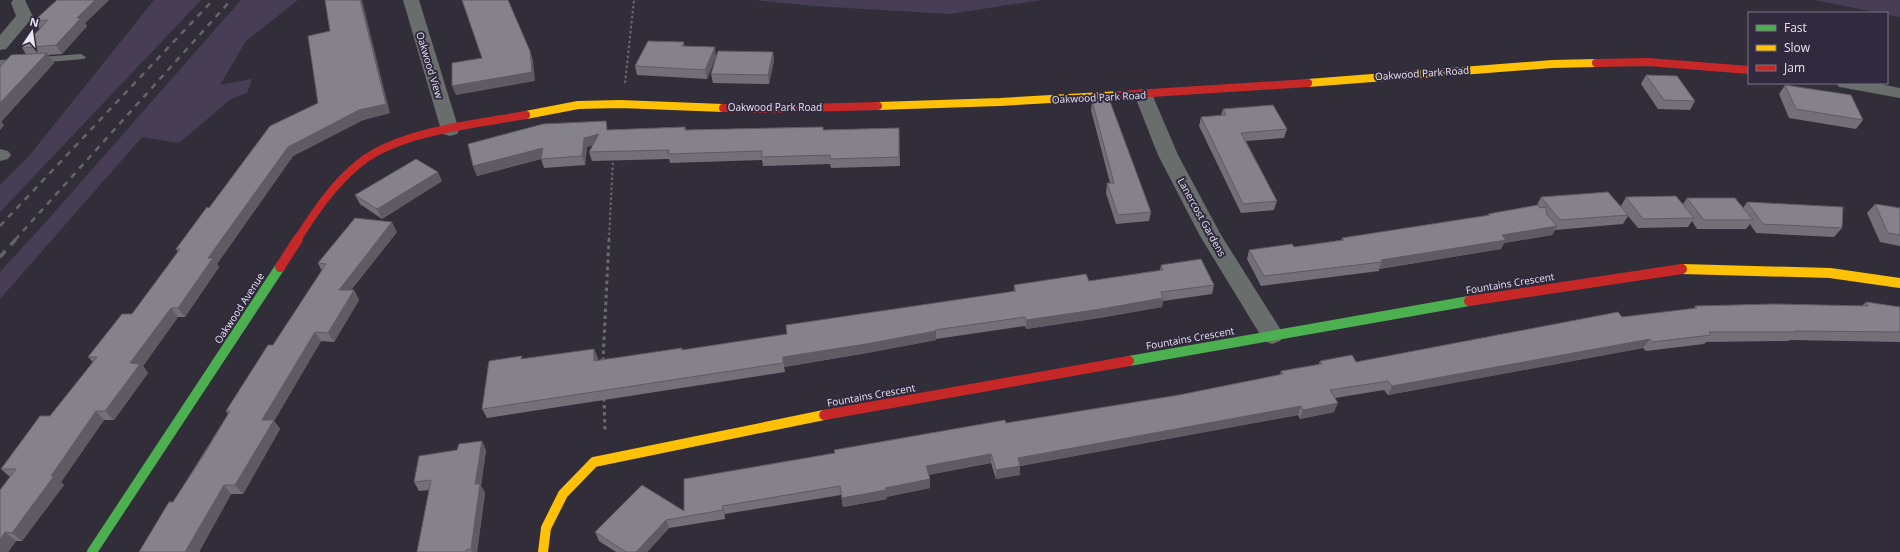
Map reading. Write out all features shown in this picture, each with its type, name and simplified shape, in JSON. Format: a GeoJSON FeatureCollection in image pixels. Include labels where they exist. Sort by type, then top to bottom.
{"type":"FeatureCollection","features":[{"type":"Feature","properties":{"kind":"street","name":"Oakwood View"},"geometry":{"type":"LineString","coordinates":[[411,0],[450,130]]}},
{"type":"Feature","properties":{"kind":"street"},"geometry":{"type":"LineString","coordinates":[[0,45],[25,17],[17,2]]}},
{"type":"Feature","properties":{"kind":"street","name":"Oakwood Park Road"},"geometry":{"type":"LineString","coordinates":[[450,130],[578,105],[620,104],[767,109],[992,102],[1143,94],[1552,64],[1648,62],[1748,70]]}},
{"type":"Feature","properties":{"kind":"street"},"geometry":{"type":"LineString","coordinates":[[1850,84],[1900,93]]}},
{"type":"Feature","properties":{"kind":"street","name":"Lanercost Gardens"},"geometry":{"type":"LineString","coordinates":[[1143,94],[1168,155],[1211,236],[1272,335]]}},
{"type":"Feature","properties":{"kind":"street","name":"Oakwood Avenue"},"geometry":{"type":"LineString","coordinates":[[92,552],[301,233],[340,181],[362,162],[385,147],[450,130]]}},
{"type":"Feature","properties":{"kind":"street","name":"Fountains Crescent"},"geometry":{"type":"LineString","coordinates":[[543,552],[546,528],[563,494],[594,462],[788,421],[1479,299],[1692,268],[1830,272],[1900,283]]}},
{"type":"Feature","properties":{"kind":"lane"},"geometry":{"type":"LineString","coordinates":[[0,63],[81,57]]}},
{"type":"Feature","properties":{"kind":"path"},"geometry":{"type":"LineString","coordinates":[[620,104],[627,74],[634,0]]}},
{"type":"Feature","properties":{"kind":"path"},"geometry":{"type":"LineString","coordinates":[[603,369],[613,156]]}},
{"type":"Feature","properties":{"kind":"path"},"geometry":{"type":"LineString","coordinates":[[604,392],[606,459]]}},
{"type":"Feature","properties":{"kind":"shaded area"},"geometry":{"type":"Polygon","coordinates":[[[154,0],[201,0],[0,212],[0,185],[29,156],[154,0]]]}},
{"type":"Feature","properties":{"kind":"shaded area"},"geometry":{"type":"Polygon","coordinates":[[[241,0],[298,0],[246,41],[220,85],[252,79],[247,93],[231,99],[179,143],[142,137],[0,299],[0,272],[241,0]]]}},
{"type":"Feature","properties":{"kind":"shaded area"},"geometry":{"type":"Polygon","coordinates":[[[755,0],[1042,0],[949,14],[814,6],[755,0]]]}},
{"type":"Feature","properties":{"kind":"shaded area"},"geometry":{"type":"Polygon","coordinates":[[[1814,0],[1900,0],[1900,17],[1888,15],[1888,12],[1875,12],[1814,0]]]}},
{"type":"Feature","properties":{"kind":"building"},"geometry":{"type":"Polygon","coordinates":[[[57,0],[95,0],[77,18],[81,18],[56,45],[22,48],[48,20],[34,21],[57,0]]]}},
{"type":"Feature","properties":{"kind":"building"},"geometry":{"type":"Polygon","coordinates":[[[325,0],[360,0],[386,104],[359,110],[288,147],[208,258],[213,258],[178,308],[171,308],[130,363],[140,364],[105,411],[96,411],[51,476],[54,476],[12,533],[5,532],[0,540],[0,490],[16,469],[1,469],[40,416],[50,416],[97,357],[88,357],[122,314],[132,314],[180,249],[176,249],[207,207],[209,208],[270,126],[318,103],[308,36],[330,31],[325,0]]]}},
{"type":"Feature","properties":{"kind":"building"},"geometry":{"type":"Polygon","coordinates":[[[462,0],[508,0],[530,51],[532,72],[452,86],[452,63],[482,58],[462,0]]]}},
{"type":"Feature","properties":{"kind":"building"},"geometry":{"type":"Polygon","coordinates":[[[648,41],[684,42],[682,46],[715,47],[705,70],[635,66],[648,41]]]}},
{"type":"Feature","properties":{"kind":"building"},"geometry":{"type":"Polygon","coordinates":[[[718,51],[773,52],[768,75],[711,74],[718,51]]]}},
{"type":"Feature","properties":{"kind":"building"},"geometry":{"type":"Polygon","coordinates":[[[47,53],[0,103],[0,67],[11,55],[47,53]]]}},
{"type":"Feature","properties":{"kind":"building"},"geometry":{"type":"Polygon","coordinates":[[[1646,75],[1677,76],[1695,101],[1664,100],[1646,75]]]}},
{"type":"Feature","properties":{"kind":"building"},"geometry":{"type":"Polygon","coordinates":[[[1785,85],[1851,95],[1863,120],[1796,109],[1785,85]]]}},
{"type":"Feature","properties":{"kind":"building"},"geometry":{"type":"Polygon","coordinates":[[[1108,96],[1151,212],[1118,215],[1107,183],[1114,183],[1092,101],[1108,96]]]}},
{"type":"Feature","properties":{"kind":"building"},"geometry":{"type":"Polygon","coordinates":[[[1273,105],[1287,129],[1241,133],[1277,201],[1243,204],[1201,117],[1226,115],[1223,109],[1273,105]]]}},
{"type":"Feature","properties":{"kind":"building"},"geometry":{"type":"Polygon","coordinates":[[[606,121],[607,130],[685,127],[685,130],[823,127],[823,130],[899,128],[899,157],[830,159],[830,155],[761,157],[762,151],[668,154],[669,150],[589,152],[599,134],[584,138],[582,156],[541,159],[543,148],[473,166],[468,144],[543,124],[606,121]]]}},
{"type":"Feature","properties":{"kind":"building"},"geometry":{"type":"Polygon","coordinates":[[[416,159],[438,172],[377,209],[355,195],[416,159]]]}},
{"type":"Feature","properties":{"kind":"building"},"geometry":{"type":"Polygon","coordinates":[[[1608,192],[1628,215],[1560,220],[1541,197],[1608,192]]]}},
{"type":"Feature","properties":{"kind":"building"},"geometry":{"type":"Polygon","coordinates":[[[1676,196],[1694,218],[1643,219],[1626,197],[1676,196]]]}},
{"type":"Feature","properties":{"kind":"building"},"geometry":{"type":"Polygon","coordinates":[[[1687,198],[1735,198],[1753,220],[1704,220],[1687,198]]]}},
{"type":"Feature","properties":{"kind":"building"},"geometry":{"type":"Polygon","coordinates":[[[1747,202],[1843,207],[1842,228],[1763,224],[1747,202]]]}},
{"type":"Feature","properties":{"kind":"building"},"geometry":{"type":"Polygon","coordinates":[[[1875,204],[1900,208],[1900,235],[1888,233],[1875,204]]]}},
{"type":"Feature","properties":{"kind":"building"},"geometry":{"type":"Polygon","coordinates":[[[1538,205],[1540,208],[1546,207],[1547,215],[1557,226],[1502,235],[1506,240],[1381,260],[1382,262],[1264,276],[1249,250],[1292,244],[1294,247],[1344,240],[1342,238],[1490,215],[1488,214],[1538,205]]]}},
{"type":"Feature","properties":{"kind":"building"},"geometry":{"type":"Polygon","coordinates":[[[355,218],[392,222],[339,290],[354,290],[328,333],[315,332],[262,420],[274,420],[235,485],[224,485],[185,552],[139,552],[169,502],[173,502],[203,456],[230,411],[226,411],[268,345],[273,345],[326,264],[318,263],[355,218]]]}},
{"type":"Feature","properties":{"kind":"building"},"geometry":{"type":"Polygon","coordinates":[[[1201,259],[1214,285],[1161,292],[1163,298],[1026,320],[1025,317],[935,330],[936,331],[866,344],[783,357],[783,363],[482,409],[489,361],[522,356],[521,359],[594,349],[594,361],[682,348],[682,350],[787,334],[786,325],[1016,291],[1014,285],[1086,274],[1089,281],[1163,270],[1161,265],[1201,259]]]}},
{"type":"Feature","properties":{"kind":"building"},"geometry":{"type":"Polygon","coordinates":[[[1866,302],[1900,307],[1900,332],[1709,332],[1711,335],[1652,342],[1650,339],[1392,386],[1388,381],[1330,390],[1338,403],[1303,410],[1301,406],[1018,458],[1020,466],[996,470],[991,454],[926,466],[930,479],[885,488],[886,490],[842,498],[840,486],[722,506],[723,510],[666,520],[636,552],[626,552],[595,532],[642,485],[684,511],[684,479],[835,453],[834,450],[1005,420],[1006,423],[1179,395],[1283,374],[1281,371],[1322,364],[1320,361],[1352,355],[1356,362],[1618,312],[1622,317],[1697,308],[1695,306],[1774,304],[1868,306],[1866,302]]]}},
{"type":"Feature","properties":{"kind":"building"},"geometry":{"type":"Polygon","coordinates":[[[482,441],[475,484],[480,484],[471,549],[466,550],[466,552],[417,552],[431,480],[414,482],[419,456],[457,450],[459,444],[482,441]]]}},
{"type":"Feature","properties":{"kind":"railway"},"geometry":{"type":"LineString","coordinates":[[0,226],[213,0]]}},
{"type":"Feature","properties":{"kind":"railway"},"geometry":{"type":"LineString","coordinates":[[15,240],[231,0]]}},
{"type":"Feature","properties":{"kind":"railway"},"geometry":{"type":"LineString","coordinates":[[0,257],[16,239]]}},
{"type":"Feature","properties":{"kind":"traffic: fast"},"geometry":{"type":"LineString","coordinates":[[92,552],[280,267]]}},
{"type":"Feature","properties":{"kind":"traffic: fast"},"geometry":{"type":"LineString","coordinates":[[1129,361],[1469,301]]}},
{"type":"Feature","properties":{"kind":"traffic: slow"},"geometry":{"type":"LineString","coordinates":[[1308,83],[1552,64],[1596,63]]}},
{"type":"Feature","properties":{"kind":"traffic: slow"},"geometry":{"type":"LineString","coordinates":[[878,106],[1000,102],[1120,95]]}},
{"type":"Feature","properties":{"kind":"traffic: slow"},"geometry":{"type":"LineString","coordinates":[[526,115],[578,105],[620,104],[723,108]]}},
{"type":"Feature","properties":{"kind":"traffic: slow"},"geometry":{"type":"LineString","coordinates":[[1682,269],[1692,268],[1830,273],[1900,283]]}},
{"type":"Feature","properties":{"kind":"traffic: slow"},"geometry":{"type":"LineString","coordinates":[[543,552],[546,528],[563,494],[594,462],[824,415]]}},
{"type":"Feature","properties":{"kind":"traffic: jam"},"geometry":{"type":"LineString","coordinates":[[1596,63],[1648,62],[1748,70]]}},
{"type":"Feature","properties":{"kind":"traffic: jam"},"geometry":{"type":"LineString","coordinates":[[1120,95],[1308,83]]}},
{"type":"Feature","properties":{"kind":"traffic: jam"},"geometry":{"type":"LineString","coordinates":[[723,108],[767,109],[878,106]]}},
{"type":"Feature","properties":{"kind":"traffic: jam"},"geometry":{"type":"LineString","coordinates":[[280,267],[326,198],[348,173],[361,162],[377,152],[396,144],[440,131],[526,115]]}},
{"type":"Feature","properties":{"kind":"traffic: jam"},"geometry":{"type":"LineString","coordinates":[[1469,301],[1682,269]]}},
{"type":"Feature","properties":{"kind":"traffic: jam"},"geometry":{"type":"LineString","coordinates":[[824,415],[1129,361]]}}]}
